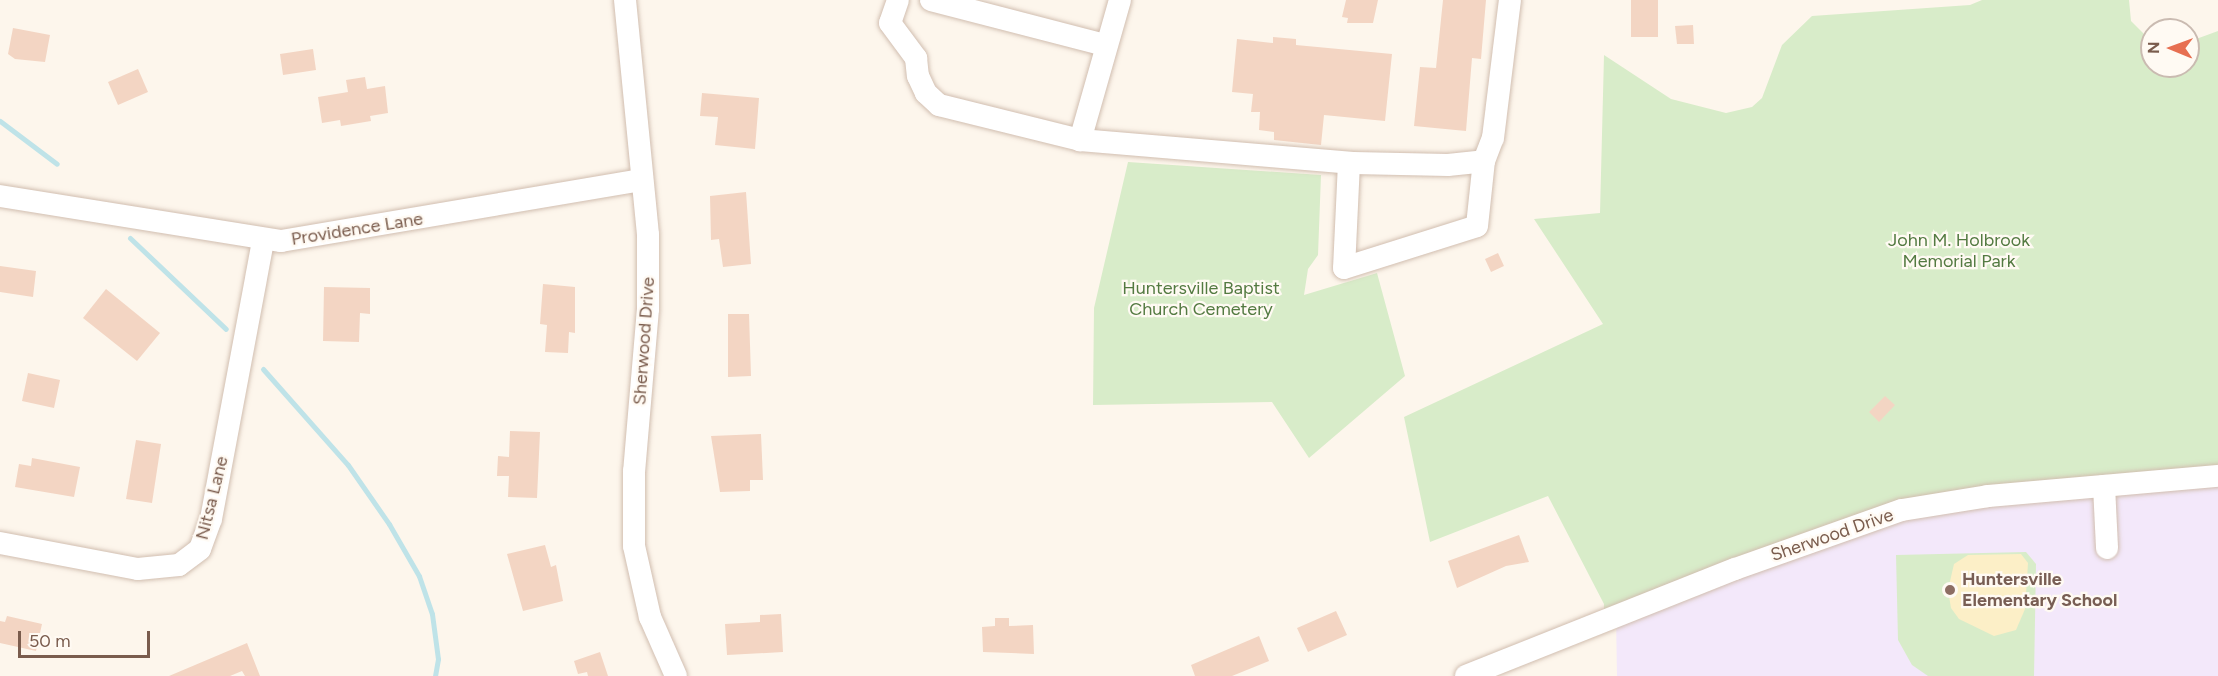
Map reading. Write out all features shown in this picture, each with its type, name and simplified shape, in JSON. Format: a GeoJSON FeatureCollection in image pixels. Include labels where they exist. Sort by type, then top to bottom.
{"type":"FeatureCollection","features":[{"type":"Feature","properties":{"kind":"street","name":"Sherwood Drive"},"geometry":{"type":"LineString","coordinates":[[625,0],[648,235],[648,309],[632,517],[641,585],[676,676]]}},
{"type":"Feature","properties":{"kind":"street"},"geometry":{"type":"LineString","coordinates":[[898,0],[890,23],[916,58],[918,76],[926,93],[939,105],[1080,140],[1349,163],[1448,165],[1484,161]]}},
{"type":"Feature","properties":{"kind":"street"},"geometry":{"type":"LineString","coordinates":[[931,0],[1104,45]]}},
{"type":"Feature","properties":{"kind":"street"},"geometry":{"type":"LineString","coordinates":[[1080,140],[1104,45],[1120,0]]}},
{"type":"Feature","properties":{"kind":"street"},"geometry":{"type":"LineString","coordinates":[[1349,163],[1344,268],[1477,226],[1484,161],[1493,138],[1510,0]]}},
{"type":"Feature","properties":{"kind":"street","name":"Providence Lane"},"geometry":{"type":"LineString","coordinates":[[0,196],[263,241],[317,238],[642,180]]}},
{"type":"Feature","properties":{"kind":"street","name":"Nitsa Lane"},"geometry":{"type":"LineString","coordinates":[[0,543],[138,569],[179,565],[200,549],[211,519],[263,241]]}},
{"type":"Feature","properties":{"kind":"street","name":"Sherwood Drive"},"geometry":{"type":"LineString","coordinates":[[1466,676],[1874,518],[1947,501],[2218,476]]}},
{"type":"Feature","properties":{"kind":"street"},"geometry":{"type":"LineString","coordinates":[[2104,486],[2107,548]]}},
{"type":"Feature","properties":{"kind":"shaded area","name":"Huntersville Elementary School"},"geometry":{"type":"Polygon","coordinates":[[[2218,476],[2218,676],[1617,676],[1616,617],[1874,518],[2218,476]]]}},
{"type":"Feature","properties":{"kind":"green space","name":"John M. Holbrook Memorial Park"},"geometry":{"type":"Polygon","coordinates":[[[1982,0],[2129,0],[2131,21],[2140,30],[2140,78],[2200,78],[2200,38],[2218,31],[2218,476],[1947,501],[1604,621],[1604,604],[1548,496],[1430,542],[1404,417],[1603,324],[1534,219],[1600,213],[1604,55],[1671,99],[1726,113],[1752,107],[1762,98],[1782,45],[1812,16],[1970,5],[1982,0]]]}},
{"type":"Feature","properties":{"kind":"green space","name":"Huntersville Baptist Church Cemetery"},"geometry":{"type":"Polygon","coordinates":[[[1128,162],[1321,175],[1318,255],[1308,269],[1304,295],[1377,273],[1405,376],[1309,458],[1272,402],[1093,405],[1094,308],[1128,162]]]}},
{"type":"Feature","properties":{"kind":"green space"},"geometry":{"type":"Polygon","coordinates":[[[2026,552],[2036,564],[2034,676],[1928,676],[1912,665],[1898,640],[1896,555],[2026,552]]]}},
{"type":"Feature","properties":{"kind":"sand"},"geometry":{"type":"Polygon","coordinates":[[[2021,554],[2028,563],[2025,609],[2016,630],[1994,636],[1959,619],[1951,608],[1948,590],[1954,564],[1968,555],[2021,554]]]}},
{"type":"Feature","properties":{"kind":"building"},"geometry":{"type":"Polygon","coordinates":[[[1346,0],[1378,0],[1373,23],[1347,23],[1348,18],[1342,17],[1346,0]]]}},
{"type":"Feature","properties":{"kind":"building"},"geometry":{"type":"Polygon","coordinates":[[[1443,0],[1486,0],[1481,59],[1472,58],[1466,131],[1414,126],[1420,67],[1436,68],[1443,0]]]}},
{"type":"Feature","properties":{"kind":"building"},"geometry":{"type":"Polygon","coordinates":[[[1631,0],[1658,0],[1658,37],[1631,37],[1631,0]]]}},
{"type":"Feature","properties":{"kind":"building"},"geometry":{"type":"Polygon","coordinates":[[[1693,25],[1694,44],[1677,44],[1675,26],[1693,25]]]}},
{"type":"Feature","properties":{"kind":"building"},"geometry":{"type":"Polygon","coordinates":[[[13,28],[50,35],[45,62],[15,59],[8,54],[13,28]]]}},
{"type":"Feature","properties":{"kind":"building"},"geometry":{"type":"Polygon","coordinates":[[[1273,37],[1296,39],[1296,45],[1392,54],[1385,121],[1324,115],[1321,145],[1274,140],[1274,132],[1259,130],[1260,112],[1251,112],[1253,94],[1232,92],[1237,39],[1273,43],[1273,37]]]}},
{"type":"Feature","properties":{"kind":"building"},"geometry":{"type":"Polygon","coordinates":[[[313,49],[316,70],[283,75],[280,54],[313,49]]]}},
{"type":"Feature","properties":{"kind":"building"},"geometry":{"type":"Polygon","coordinates":[[[138,69],[148,92],[118,105],[108,82],[138,69]]]}},
{"type":"Feature","properties":{"kind":"building"},"geometry":{"type":"Polygon","coordinates":[[[365,77],[367,89],[385,86],[388,113],[370,116],[371,121],[341,126],[340,120],[322,123],[318,97],[348,92],[346,80],[365,77]]]}},
{"type":"Feature","properties":{"kind":"building"},"geometry":{"type":"Polygon","coordinates":[[[702,93],[759,98],[755,149],[715,145],[718,117],[700,116],[702,93]]]}},
{"type":"Feature","properties":{"kind":"building"},"geometry":{"type":"Polygon","coordinates":[[[746,192],[751,264],[723,267],[719,239],[711,240],[710,196],[746,192]]]}},
{"type":"Feature","properties":{"kind":"building"},"geometry":{"type":"Polygon","coordinates":[[[1498,253],[1504,266],[1491,272],[1485,259],[1498,253]]]}},
{"type":"Feature","properties":{"kind":"building"},"geometry":{"type":"Polygon","coordinates":[[[0,266],[36,271],[33,297],[0,292],[0,266]]]}},
{"type":"Feature","properties":{"kind":"building"},"geometry":{"type":"Polygon","coordinates":[[[543,284],[575,287],[575,333],[569,332],[568,353],[545,352],[547,325],[540,324],[543,284]]]}},
{"type":"Feature","properties":{"kind":"building"},"geometry":{"type":"Polygon","coordinates":[[[324,287],[370,288],[370,314],[360,313],[359,342],[323,341],[324,287]]]}},
{"type":"Feature","properties":{"kind":"building"},"geometry":{"type":"Polygon","coordinates":[[[106,289],[160,333],[137,361],[83,318],[106,289]]]}},
{"type":"Feature","properties":{"kind":"building"},"geometry":{"type":"Polygon","coordinates":[[[728,314],[749,314],[751,376],[728,377],[728,314]]]}},
{"type":"Feature","properties":{"kind":"building"},"geometry":{"type":"Polygon","coordinates":[[[28,373],[60,380],[54,408],[22,401],[28,373]]]}},
{"type":"Feature","properties":{"kind":"building"},"geometry":{"type":"Polygon","coordinates":[[[1885,396],[1895,405],[1879,422],[1869,412],[1885,396]]]}},
{"type":"Feature","properties":{"kind":"building"},"geometry":{"type":"Polygon","coordinates":[[[510,431],[540,432],[537,498],[508,497],[509,476],[497,476],[498,456],[509,457],[510,431]]]}},
{"type":"Feature","properties":{"kind":"building"},"geometry":{"type":"Polygon","coordinates":[[[761,434],[763,480],[750,480],[750,491],[720,492],[711,436],[761,434]]]}},
{"type":"Feature","properties":{"kind":"building"},"geometry":{"type":"Polygon","coordinates":[[[136,440],[161,444],[152,503],[126,499],[136,440]]]}},
{"type":"Feature","properties":{"kind":"building"},"geometry":{"type":"Polygon","coordinates":[[[32,458],[80,467],[74,497],[15,487],[19,464],[31,466],[32,458]]]}},
{"type":"Feature","properties":{"kind":"building"},"geometry":{"type":"Polygon","coordinates":[[[1519,535],[1529,562],[1506,566],[1457,588],[1448,561],[1519,535]]]}},
{"type":"Feature","properties":{"kind":"building"},"geometry":{"type":"Polygon","coordinates":[[[545,545],[551,567],[556,565],[563,601],[523,611],[507,554],[545,545]]]}},
{"type":"Feature","properties":{"kind":"building"},"geometry":{"type":"Polygon","coordinates":[[[1336,611],[1347,635],[1308,652],[1297,628],[1336,611]]]}},
{"type":"Feature","properties":{"kind":"building"},"geometry":{"type":"Polygon","coordinates":[[[781,614],[783,652],[727,655],[725,624],[760,622],[760,615],[781,614]]]}},
{"type":"Feature","properties":{"kind":"building"},"geometry":{"type":"Polygon","coordinates":[[[7,616],[42,624],[36,651],[0,643],[0,621],[5,622],[7,616]]]}},
{"type":"Feature","properties":{"kind":"building"},"geometry":{"type":"Polygon","coordinates":[[[995,618],[1009,618],[1009,626],[1033,625],[1034,654],[983,652],[982,627],[995,626],[995,618]]]}},
{"type":"Feature","properties":{"kind":"building"},"geometry":{"type":"Polygon","coordinates":[[[1259,636],[1269,661],[1232,676],[1195,676],[1191,665],[1259,636]]]}},
{"type":"Feature","properties":{"kind":"building"},"geometry":{"type":"Polygon","coordinates":[[[247,643],[260,676],[245,676],[242,671],[230,676],[169,676],[247,643]]]}},
{"type":"Feature","properties":{"kind":"building"},"geometry":{"type":"Polygon","coordinates":[[[600,652],[608,676],[588,676],[587,672],[578,674],[574,661],[600,652]]]}},
{"type":"Feature","properties":{"kind":"waterway"},"geometry":{"type":"LineString","coordinates":[[0,121],[57,164]]}},
{"type":"Feature","properties":{"kind":"waterway"},"geometry":{"type":"LineString","coordinates":[[130,238],[226,329]]}},
{"type":"Feature","properties":{"kind":"waterway"},"geometry":{"type":"LineString","coordinates":[[263,369],[348,465],[389,524],[419,576],[432,614],[438,659],[435,676]]}},
{"type":"Feature","properties":{"kind":"place","name":"Huntersville Elementary School"},"geometry":{"type":"Point","coordinates":[1950,590]}}]}
